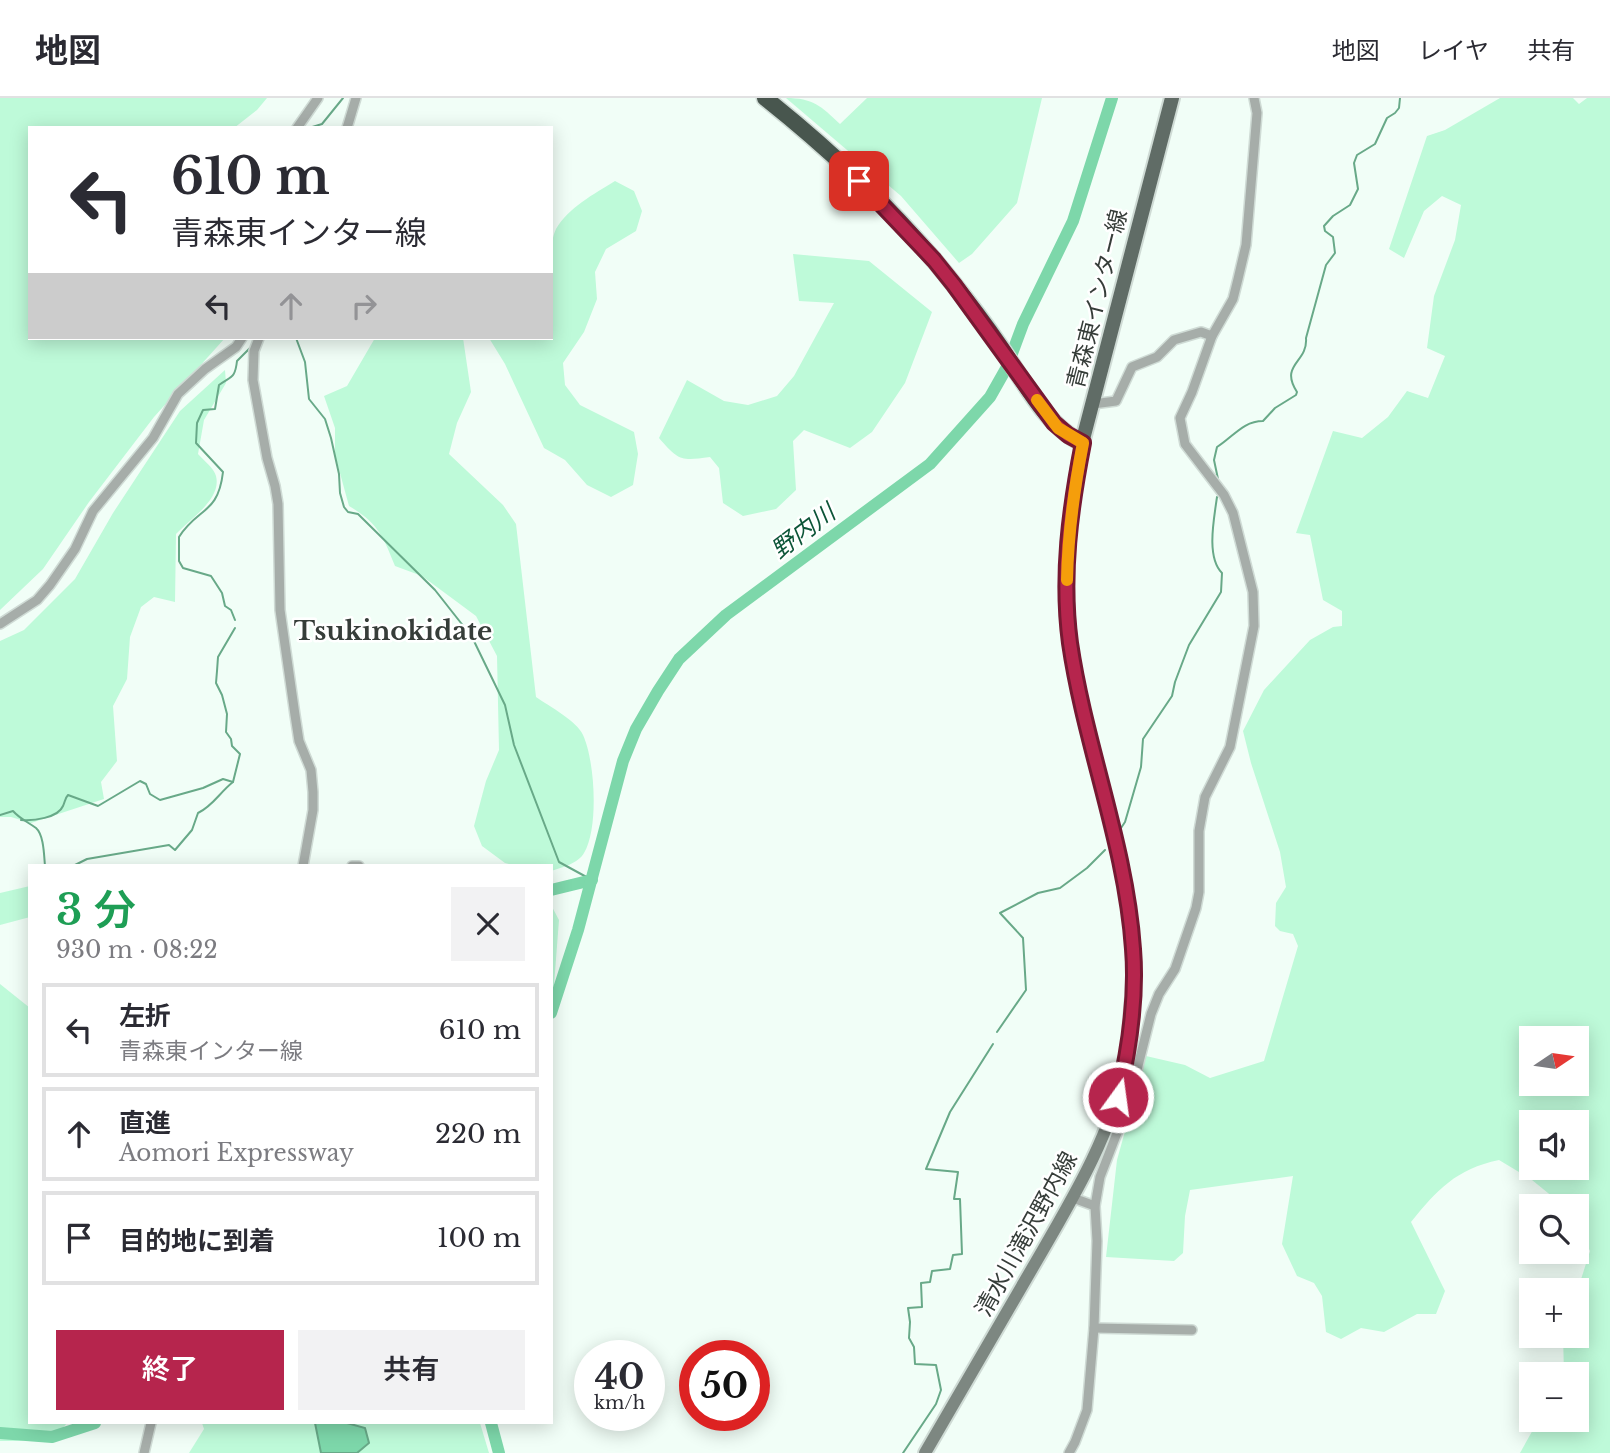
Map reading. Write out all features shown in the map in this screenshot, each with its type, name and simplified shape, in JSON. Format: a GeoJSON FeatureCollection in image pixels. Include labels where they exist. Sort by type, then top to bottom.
{"type":"FeatureCollection","features":[{"type":"Feature","properties":{"kind":"highway","name":"青森東インター線"},"geometry":{"type":"LineString","coordinates":[[765,98],[843,165],[934,260],[1058,428],[1083,443]]}},
{"type":"Feature","properties":{"kind":"main road","name":"青森東インター線"},"geometry":{"type":"LineString","coordinates":[[1083,443],[1172,98]]}},
{"type":"Feature","properties":{"kind":"main road","name":"清水川滝沢野内線"},"geometry":{"type":"LineString","coordinates":[[925,1453],[1073,1198],[1118,1097],[1127,1061],[1134,980],[1133,950],[1124,882],[1085,724],[1070,640],[1066,591],[1074,487],[1083,443]]}},
{"type":"Feature","properties":{"kind":"street"},"geometry":{"type":"LineString","coordinates":[[298,126],[318,98]]}},
{"type":"Feature","properties":{"kind":"street"},"geometry":{"type":"LineString","coordinates":[[348,126],[356,98]]}},
{"type":"Feature","properties":{"kind":"street"},"geometry":{"type":"LineString","coordinates":[[1069,1453],[1087,1410],[1094,1328],[1096,1206],[1100,1177],[1129,1101],[1151,1014],[1159,994],[1175,969],[1196,908],[1199,892],[1199,831],[1205,797],[1230,747],[1254,626],[1253,592],[1233,513],[1224,495],[1191,455],[1180,428],[1180,418],[1212,336],[1233,299],[1246,245],[1257,113],[1254,98]]}},
{"type":"Feature","properties":{"kind":"street"},"geometry":{"type":"LineString","coordinates":[[1093,404],[1116,401],[1132,367],[1157,357],[1174,340],[1201,332],[1212,336]]}},
{"type":"Feature","properties":{"kind":"street"},"geometry":{"type":"LineString","coordinates":[[0,624],[37,600],[50,585],[75,549],[93,511],[153,438],[178,394],[205,369],[236,347],[241,340]]}},
{"type":"Feature","properties":{"kind":"street"},"geometry":{"type":"LineString","coordinates":[[258,340],[254,351],[253,380],[267,458],[277,495],[280,610],[299,741],[311,770],[313,792],[313,810],[303,864]]}},
{"type":"Feature","properties":{"kind":"street"},"geometry":{"type":"LineString","coordinates":[[1073,1198],[1096,1206]]}},
{"type":"Feature","properties":{"kind":"street"},"geometry":{"type":"LineString","coordinates":[[1094,1328],[1192,1330]]}},
{"type":"Feature","properties":{"kind":"street"},"geometry":{"type":"LineString","coordinates":[[144,1453],[151,1424]]}},
{"type":"Feature","properties":{"kind":"shaded area"},"geometry":{"type":"Polygon","coordinates":[[[0,98],[267,98],[237,126],[28,126],[28,340],[223,340],[154,417],[89,502],[43,569],[0,610],[0,98]]]}},
{"type":"Feature","properties":{"kind":"shaded area"},"geometry":{"type":"Polygon","coordinates":[[[786,98],[816,104],[840,124],[867,98],[1042,98],[1017,203],[972,254],[959,263],[901,196],[786,98]]]}},
{"type":"Feature","properties":{"kind":"shaded area"},"geometry":{"type":"Polygon","coordinates":[[[1500,98],[1573,98],[1579,104],[1587,98],[1610,98],[1610,1453],[1520,1453],[1532,1432],[1589,1432],[1589,1362],[1564,1362],[1563,1348],[1589,1348],[1589,1278],[1581,1278],[1586,1264],[1589,1264],[1589,1194],[1549,1194],[1532,1180],[1589,1180],[1589,1110],[1519,1110],[1519,1172],[1499,1160],[1484,1164],[1459,1175],[1430,1200],[1411,1222],[1445,1291],[1436,1314],[1417,1314],[1384,1332],[1361,1328],[1341,1339],[1326,1332],[1322,1296],[1314,1283],[1297,1276],[1282,1244],[1293,1176],[1190,1190],[1183,1253],[1174,1261],[1106,1257],[1117,1160],[1146,1056],[1185,1065],[1210,1078],[1264,1061],[1298,946],[1293,934],[1280,931],[1275,926],[1276,903],[1286,887],[1280,852],[1243,731],[1264,690],[1310,640],[1333,627],[1342,626],[1342,611],[1323,600],[1310,535],[1296,533],[1333,431],[1362,438],[1388,417],[1407,391],[1428,398],[1445,356],[1427,348],[1434,296],[1455,240],[1461,205],[1442,196],[1424,211],[1404,258],[1389,249],[1427,136],[1445,130],[1500,98]]]}},
{"type":"Feature","properties":{"kind":"shaded area"},"geometry":{"type":"Polygon","coordinates":[[[615,181],[634,191],[642,211],[636,231],[606,249],[595,272],[597,299],[584,332],[563,363],[565,385],[580,405],[634,432],[638,454],[633,485],[611,497],[587,485],[565,460],[544,448],[505,364],[490,340],[553,340],[553,238],[561,221],[590,196],[615,181]]]}},
{"type":"Feature","properties":{"kind":"shaded area"},"geometry":{"type":"Polygon","coordinates":[[[793,254],[869,261],[932,312],[905,383],[872,432],[850,448],[804,430],[793,441],[796,490],[776,509],[743,516],[723,503],[719,468],[710,457],[681,458],[659,438],[687,380],[724,401],[748,405],[777,396],[794,376],[834,303],[799,301],[793,254]]]}},
{"type":"Feature","properties":{"kind":"shaded area"},"geometry":{"type":"Polygon","coordinates":[[[374,340],[463,340],[471,392],[457,423],[449,454],[503,505],[516,524],[536,697],[569,719],[580,730],[590,761],[594,794],[589,842],[582,857],[565,867],[553,870],[553,864],[509,864],[482,846],[474,826],[486,781],[499,750],[497,656],[476,616],[422,576],[395,566],[378,531],[367,518],[349,506],[335,455],[335,428],[324,396],[347,386],[374,340]]]}},
{"type":"Feature","properties":{"kind":"shaded area"},"geometry":{"type":"Polygon","coordinates":[[[225,370],[226,383],[204,420],[198,454],[213,470],[217,484],[210,501],[176,534],[175,602],[154,597],[141,607],[130,637],[127,679],[113,706],[117,761],[101,782],[104,799],[31,823],[0,817],[0,641],[24,630],[75,579],[113,513],[180,411],[225,370]]]}},
{"type":"Feature","properties":{"kind":"shaded area"},"geometry":{"type":"Polygon","coordinates":[[[28,886],[28,918],[0,925],[0,893],[28,886]]]}},
{"type":"Feature","properties":{"kind":"shaded area"},"geometry":{"type":"Polygon","coordinates":[[[553,909],[559,920],[553,998],[553,909]]]}},
{"type":"Feature","properties":{"kind":"shaded area"},"geometry":{"type":"Polygon","coordinates":[[[0,984],[28,1006],[28,1424],[66,1424],[54,1434],[45,1437],[0,1441],[0,984]]]}},
{"type":"Feature","properties":{"kind":"shaded area"},"geometry":{"type":"Polygon","coordinates":[[[202,1424],[480,1424],[489,1453],[189,1453],[204,1429],[202,1424]]]}},
{"type":"Feature","properties":{"kind":"shaded area"},"geometry":{"type":"Polygon","coordinates":[[[315,1424],[351,1424],[365,1428],[369,1443],[357,1453],[321,1453],[315,1424]]]}},
{"type":"Feature","properties":{"kind":"waterway"},"geometry":{"type":"LineString","coordinates":[[316,126],[322,124],[343,98]]}},
{"type":"Feature","properties":{"kind":"waterway","name":"野内川"},"geometry":{"type":"LineString","coordinates":[[553,1007],[578,930],[623,761],[636,729],[658,691],[679,659],[726,615],[930,464],[990,397],[1007,367],[1023,324],[1073,221],[1112,98]]}},
{"type":"Feature","properties":{"kind":"waterway"},"geometry":{"type":"LineString","coordinates":[[1218,479],[1214,460],[1217,447],[1244,427],[1263,421],[1275,408],[1296,395],[1292,383],[1292,369],[1303,353],[1326,265],[1335,253],[1333,237],[1325,231],[1324,226],[1333,216],[1350,205],[1358,189],[1354,163],[1357,155],[1375,144],[1387,118],[1399,108],[1400,98]]}},
{"type":"Feature","properties":{"kind":"waterway"},"geometry":{"type":"LineString","coordinates":[[297,340],[305,362],[309,399],[325,419],[331,438],[344,507],[348,512],[358,514],[435,590],[472,637],[505,705],[514,745],[559,862],[592,880]]}},
{"type":"Feature","properties":{"kind":"waterway"},"geometry":{"type":"LineString","coordinates":[[235,620],[211,576],[183,568],[179,561],[179,537],[186,527],[212,504],[217,496],[223,472],[196,443],[197,423],[203,410],[215,409],[219,385],[232,376],[237,361],[250,348]]}},
{"type":"Feature","properties":{"kind":"waterway"},"geometry":{"type":"LineString","coordinates":[[1121,828],[1141,767],[1143,739],[1172,696],[1189,645],[1221,592],[1222,573],[1217,566],[1213,548],[1217,497]]}},
{"type":"Feature","properties":{"kind":"waterway"},"geometry":{"type":"LineString","coordinates":[[77,864],[87,859],[169,845],[175,850],[192,830],[198,813],[208,807],[233,782],[240,754],[232,746],[226,732],[227,714],[216,683],[218,657],[235,628]]}},
{"type":"Feature","properties":{"kind":"waterway"},"geometry":{"type":"LineString","coordinates":[[21,820],[51,816],[60,810],[68,795],[98,806],[140,781],[146,784],[150,794],[160,800],[203,788],[223,779],[233,782]]}},
{"type":"Feature","properties":{"kind":"waterway"},"geometry":{"type":"LineString","coordinates":[[0,815],[13,811],[39,831],[45,864]]}},
{"type":"Feature","properties":{"kind":"waterway"},"geometry":{"type":"LineString","coordinates":[[997,1032],[1026,990],[1023,938],[1000,913],[1038,893],[1060,888],[1087,868],[1105,850]]}},
{"type":"Feature","properties":{"kind":"waterway"},"geometry":{"type":"LineString","coordinates":[[553,890],[592,880]]}},
{"type":"Feature","properties":{"kind":"waterway"},"geometry":{"type":"LineString","coordinates":[[903,1453],[936,1404],[941,1390],[936,1365],[915,1364],[914,1347],[909,1338],[908,1308],[922,1307],[921,1283],[930,1282],[932,1271],[950,1269],[953,1255],[962,1254],[960,1199],[954,1199],[958,1172],[926,1169],[950,1112],[993,1044]]}},
{"type":"Feature","properties":{"kind":"waterway"},"geometry":{"type":"LineString","coordinates":[[0,1433],[52,1437],[92,1424]]}},
{"type":"Feature","properties":{"kind":"waterway","name":"野内川"},"geometry":{"type":"LineString","coordinates":[[491,1424],[499,1453]]}},
{"type":"Feature","properties":{"kind":"slow traffic"},"geometry":{"type":"LineString","coordinates":[[1037,400],[1058,428],[1083,443],[1074,487],[1067,580]]}},
{"type":"Feature","properties":{"kind":"district","name":"Tsukinokidate"},"geometry":{"type":"Point","coordinates":[393,631]}},
{"type":"Feature","properties":{"kind":"route"},"geometry":{"type":"LineString","coordinates":[[859,181],[934,260],[998,343],[1048,417],[1058,428],[1083,443],[1074,487],[1066,591],[1076,682],[1116,846],[1128,906],[1133,950],[1134,980],[1127,1061],[1118,1097]]}}]}
